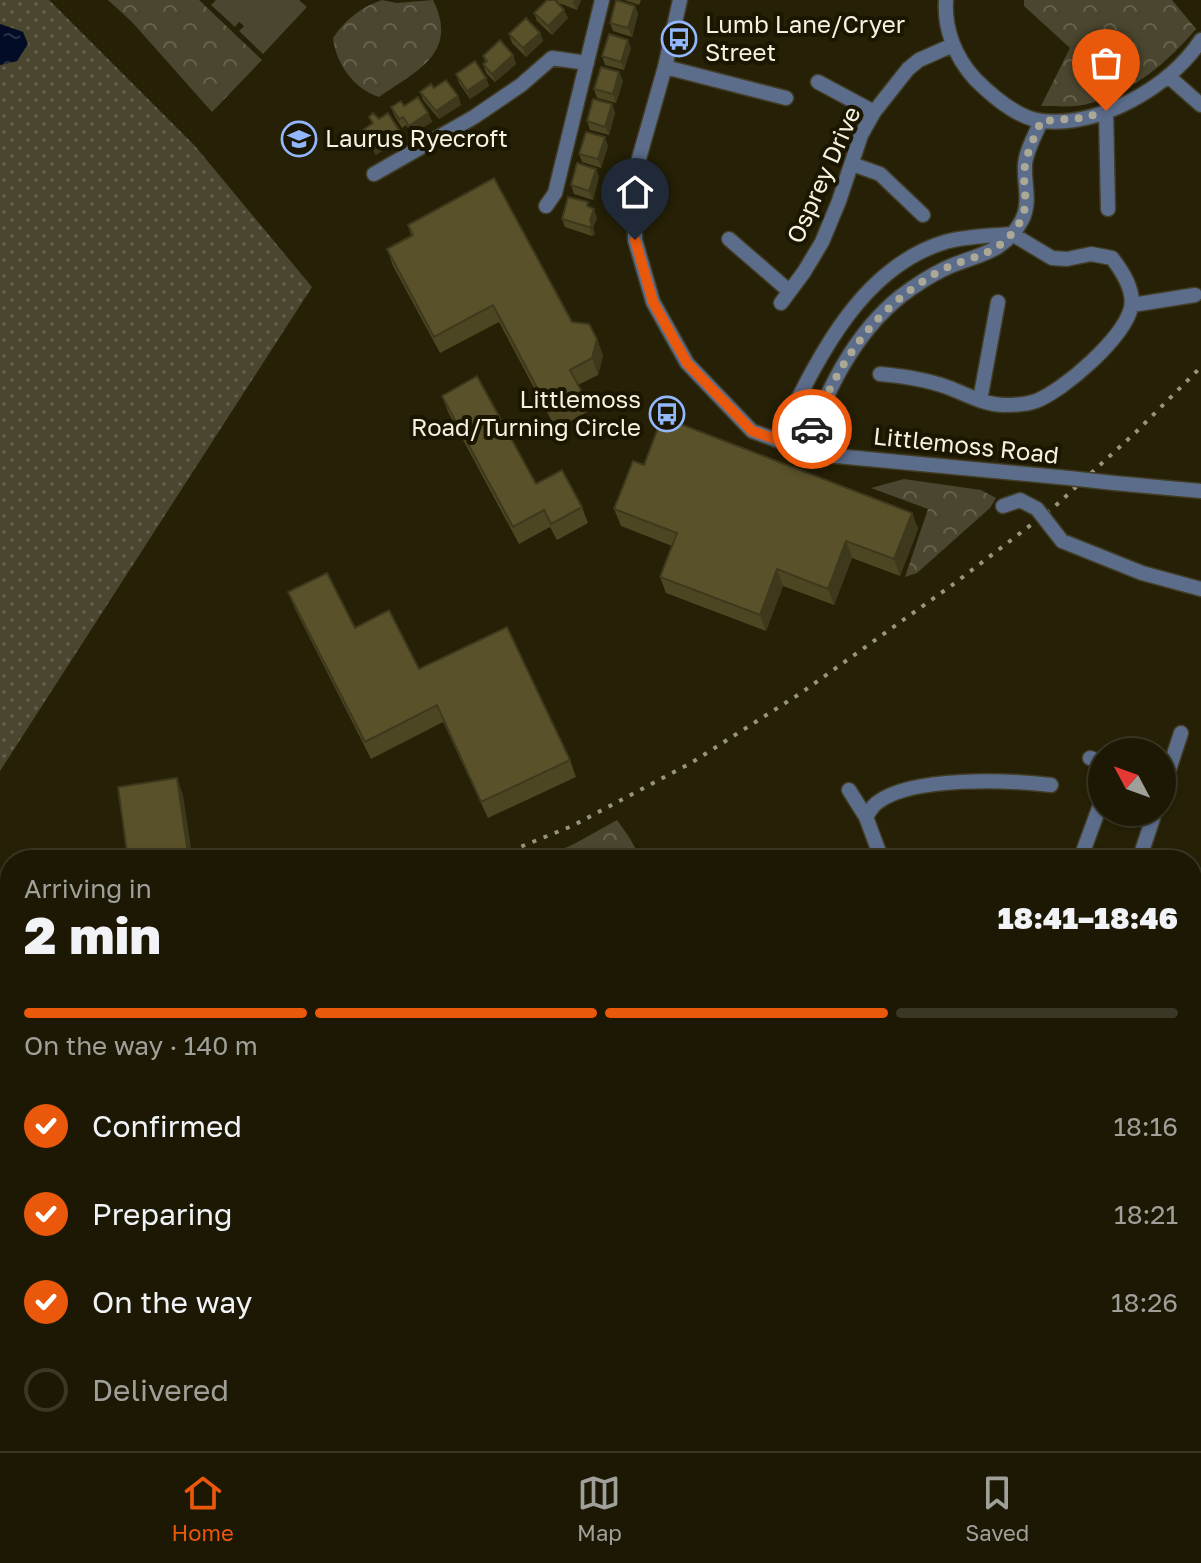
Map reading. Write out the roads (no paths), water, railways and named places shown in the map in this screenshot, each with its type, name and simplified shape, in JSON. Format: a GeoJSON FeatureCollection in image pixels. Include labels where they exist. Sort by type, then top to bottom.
{"type":"FeatureCollection","features":[{"type":"Feature","properties":{"kind":"street"},"geometry":{"type":"LineString","coordinates":[[546,206],[555,193],[602,0]]}},
{"type":"Feature","properties":{"kind":"street","name":"Littlemoss Road"},"geometry":{"type":"LineString","coordinates":[[680,0],[665,67],[634,176],[635,240],[653,302],[687,363],[752,431],[815,454],[1201,491]]}},
{"type":"Feature","properties":{"kind":"street"},"geometry":{"type":"LineString","coordinates":[[946,0],[945,15],[953,45],[966,69],[990,93],[1018,113],[1041,121],[1084,118],[1106,111],[1168,76],[1190,56],[1201,40]]}},
{"type":"Feature","properties":{"kind":"street","name":"Osprey Drive"},"geometry":{"type":"LineString","coordinates":[[729,239],[785,297],[822,242],[861,135],[874,112],[908,69],[919,60],[953,45]]}},
{"type":"Feature","properties":{"kind":"street"},"geometry":{"type":"LineString","coordinates":[[374,174],[474,117],[521,85],[552,58],[587,63]]}},
{"type":"Feature","properties":{"kind":"street"},"geometry":{"type":"LineString","coordinates":[[665,67],[786,98]]}},
{"type":"Feature","properties":{"kind":"street"},"geometry":{"type":"LineString","coordinates":[[1168,76],[1201,105]]}},
{"type":"Feature","properties":{"kind":"street"},"geometry":{"type":"LineString","coordinates":[[818,82],[874,112]]}},
{"type":"Feature","properties":{"kind":"street"},"geometry":{"type":"LineString","coordinates":[[1106,111],[1108,209]]}},
{"type":"Feature","properties":{"kind":"street"},"geometry":{"type":"LineString","coordinates":[[804,449],[842,368],[861,337],[877,319],[902,295],[943,269],[988,254],[1012,234],[1022,220],[1027,205],[1025,164],[1041,121]]}},
{"type":"Feature","properties":{"kind":"street"},"geometry":{"type":"LineString","coordinates":[[852,164],[880,174],[923,215]]}},
{"type":"Feature","properties":{"kind":"street"},"geometry":{"type":"LineString","coordinates":[[778,439],[827,345],[852,311],[877,283],[909,259],[945,242],[1012,234],[1052,258],[1067,259],[1091,254],[1112,258],[1126,276],[1132,305],[1124,324],[1073,378],[1034,402],[1004,405],[980,400],[918,378],[880,374]]}},
{"type":"Feature","properties":{"kind":"street"},"geometry":{"type":"LineString","coordinates":[[1132,305],[1195,295]]}},
{"type":"Feature","properties":{"kind":"street"},"geometry":{"type":"LineString","coordinates":[[980,400],[998,302]]}},
{"type":"Feature","properties":{"kind":"street"},"geometry":{"type":"LineString","coordinates":[[1003,506],[1020,500],[1037,509],[1062,541],[1142,573],[1201,589]]}},
{"type":"Feature","properties":{"kind":"street"},"geometry":{"type":"LineString","coordinates":[[1176,748],[1181,733]]}},
{"type":"Feature","properties":{"kind":"street"},"geometry":{"type":"LineString","coordinates":[[866,817],[877,802],[911,788],[976,782],[1051,785]]}},
{"type":"Feature","properties":{"kind":"street"},"geometry":{"type":"LineString","coordinates":[[849,790],[866,817],[878,850]]}},
{"type":"Feature","properties":{"kind":"street"},"geometry":{"type":"LineString","coordinates":[[1084,850],[1092,826]]}},
{"type":"Feature","properties":{"kind":"street"},"geometry":{"type":"LineString","coordinates":[[1142,850],[1150,826]]}},
{"type":"Feature","properties":{"kind":"water"},"geometry":{"type":"Polygon","coordinates":[[[0,24],[23,32],[28,44],[17,61],[0,65],[0,24]]]}},
{"type":"Feature","properties":{"kind":"railway"},"geometry":{"type":"LineString","coordinates":[[513,850],[572,826],[691,763],[801,693],[955,583],[1053,508],[1201,367]]}},
{"type":"Feature","properties":{"kind":"place","name":"Lumb Lane/Cryer Street"},"geometry":{"type":"Point","coordinates":[679,39]}},
{"type":"Feature","properties":{"kind":"place","name":"Laurus Ryecroft"},"geometry":{"type":"Point","coordinates":[299,139]}},
{"type":"Feature","properties":{"kind":"place","name":"Littlemoss Road/Turning Circle"},"geometry":{"type":"Point","coordinates":[667,414]}}]}
